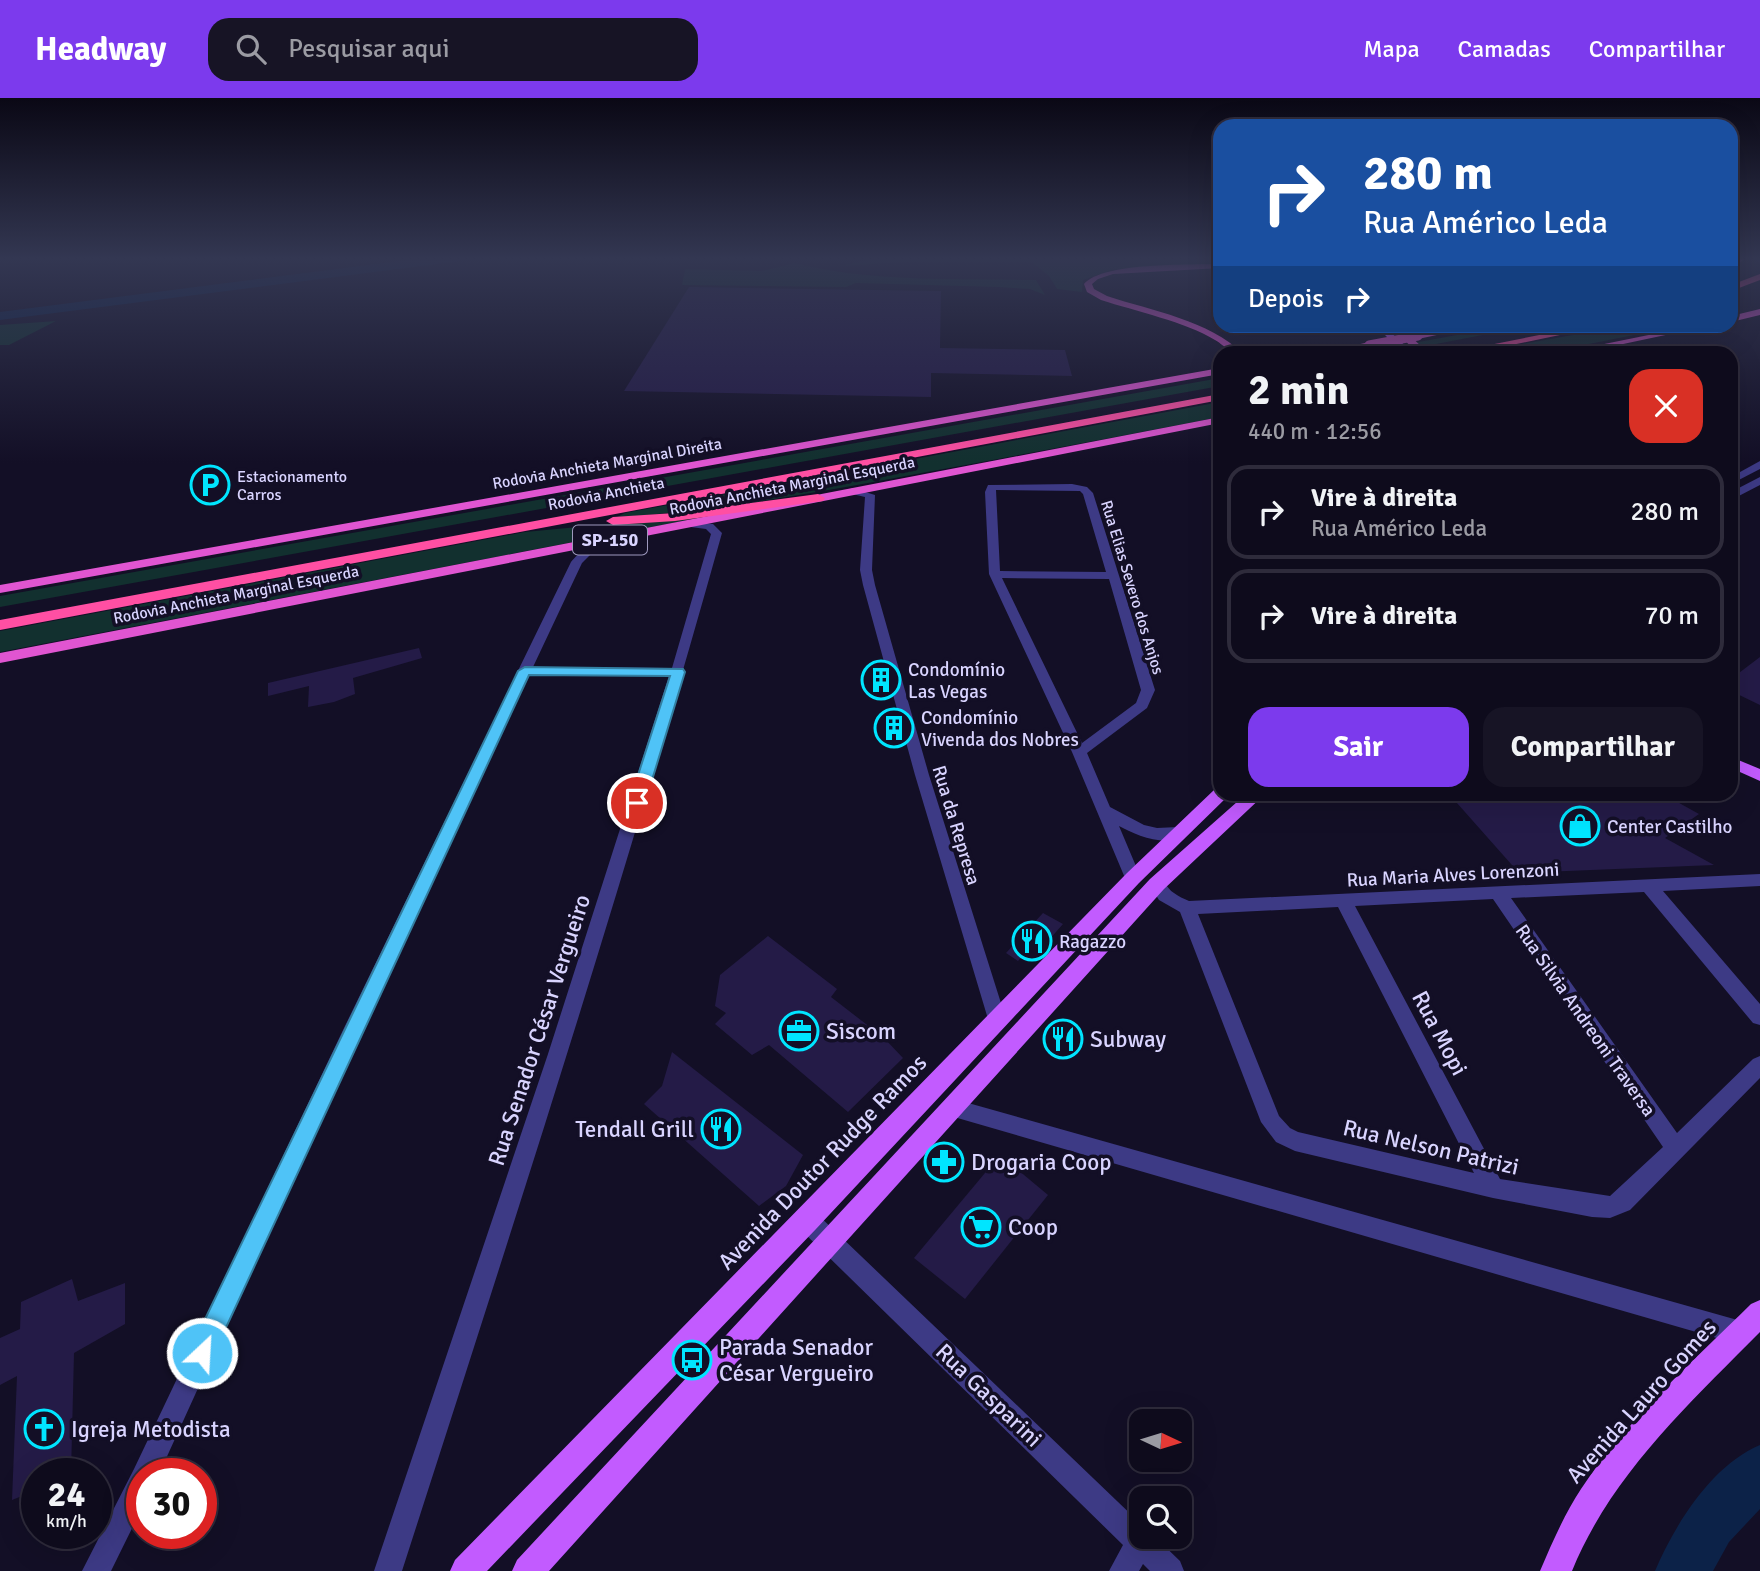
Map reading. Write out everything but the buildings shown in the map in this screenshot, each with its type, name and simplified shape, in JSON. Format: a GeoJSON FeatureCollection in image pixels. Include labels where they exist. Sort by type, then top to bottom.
{"type":"FeatureCollection","features":[{"type":"Feature","properties":{"kind":"highway"},"geometry":{"type":"LineString","coordinates":[[1190,326],[1224,346]]}},
{"type":"Feature","properties":{"kind":"highway"},"geometry":{"type":"LineString","coordinates":[[1402,333],[1415,346]]}},
{"type":"Feature","properties":{"kind":"highway"},"geometry":{"type":"LineString","coordinates":[[1364,346],[1435,333]]}},
{"type":"Feature","properties":{"kind":"highway"},"geometry":{"type":"LineString","coordinates":[[1483,341],[1512,333]]}},
{"type":"Feature","properties":{"kind":"highway"},"geometry":{"type":"LineString","coordinates":[[1454,346],[1529,333]]}},
{"type":"Feature","properties":{"kind":"highway"},"geometry":{"type":"LineString","coordinates":[[1492,346],[1561,333]]}},
{"type":"Feature","properties":{"kind":"highway"},"geometry":{"type":"LineString","coordinates":[[1599,346],[1667,333]]}},
{"type":"Feature","properties":{"kind":"highway"},"geometry":{"type":"LineString","coordinates":[[1184,378],[1213,368]]}},
{"type":"Feature","properties":{"kind":"highway","name":"Rodovia Anchieta Marginal Direita"},"geometry":{"type":"LineString","coordinates":[[0,589],[1213,372]]}},
{"type":"Feature","properties":{"kind":"highway","name":"Rodovia Anchieta"},"geometry":{"type":"LineString","coordinates":[[0,615],[1213,390]]}},
{"type":"Feature","properties":{"kind":"highway","name":"Rodovia Anchieta"},"geometry":{"type":"LineString","coordinates":[[0,625],[1213,398]]}},
{"type":"Feature","properties":{"kind":"highway","name":"Rodovia Anchieta Marginal Esquerda"},"geometry":{"type":"LineString","coordinates":[[0,658],[1213,421]]}},
{"type":"Feature","properties":{"kind":"highway"},"geometry":{"type":"LineString","coordinates":[[1102,444],[1213,427]]}},
{"type":"Feature","properties":{"kind":"highway"},"geometry":{"type":"LineString","coordinates":[[513,530],[675,517],[818,498]]}},
{"type":"Feature","properties":{"kind":"main road"},"geometry":{"type":"LineString","coordinates":[[1375,333],[1389,346]]}},
{"type":"Feature","properties":{"kind":"main road"},"geometry":{"type":"LineString","coordinates":[[1388,333],[1401,346]]}},
{"type":"Feature","properties":{"kind":"main road"},"geometry":{"type":"LineString","coordinates":[[1738,765],[1760,776]]}},
{"type":"Feature","properties":{"kind":"main road"},"geometry":{"type":"LineString","coordinates":[[1738,779],[1760,790]]}},
{"type":"Feature","properties":{"kind":"main road","name":"Avenida Doutor Rudge Ramos"},"geometry":{"type":"LineString","coordinates":[[466,1571],[807,1220],[1133,878],[1213,800]]}},
{"type":"Feature","properties":{"kind":"main road"},"geometry":{"type":"LineString","coordinates":[[528,1571],[1157,884],[1248,801]]}},
{"type":"Feature","properties":{"kind":"main road","name":"Avenida Lauro Gomes"},"geometry":{"type":"LineString","coordinates":[[1556,1564],[1597,1489],[1750,1323]]}},
{"type":"Feature","properties":{"kind":"street"},"geometry":{"type":"LineString","coordinates":[[1738,477],[1760,464]]}},
{"type":"Feature","properties":{"kind":"street"},"geometry":{"type":"LineString","coordinates":[[1738,493],[1760,480]]}},
{"type":"Feature","properties":{"kind":"street","name":"Rua Elias Severo dos Anjos"},"geometry":{"type":"LineString","coordinates":[[995,574],[990,492],[992,487],[1079,488],[1088,493],[1148,690],[1142,705],[1079,752]]}},
{"type":"Feature","properties":{"kind":"street","name":"Rua da Represa"},"geometry":{"type":"LineString","coordinates":[[852,491],[870,495],[866,570],[869,585],[922,775],[997,1019]]}},
{"type":"Feature","properties":{"kind":"street","name":"Rua Senador César Vergueiro"},"geometry":{"type":"LineString","coordinates":[[388,1571],[563,1040],[678,672],[717,533],[709,526],[687,524]]}},
{"type":"Feature","properties":{"kind":"street"},"geometry":{"type":"LineString","coordinates":[[153,1458],[577,562],[589,550],[610,540]]}},
{"type":"Feature","properties":{"kind":"street"},"geometry":{"type":"LineString","coordinates":[[1114,576],[995,574],[1079,752],[1133,878]]}},
{"type":"Feature","properties":{"kind":"street"},"geometry":{"type":"LineString","coordinates":[[525,671],[678,672]]}},
{"type":"Feature","properties":{"kind":"street"},"geometry":{"type":"LineString","coordinates":[[1104,810],[1135,829],[1150,834],[1178,833]]}},
{"type":"Feature","properties":{"kind":"street","name":"Rua Maria Alves Lorenzoni"},"geometry":{"type":"LineString","coordinates":[[1187,908],[1760,880]]}},
{"type":"Feature","properties":{"kind":"street"},"geometry":{"type":"LineString","coordinates":[[1157,884],[1165,896],[1187,908]]}},
{"type":"Feature","properties":{"kind":"street"},"geometry":{"type":"LineString","coordinates":[[1648,885],[1760,1017]]}},
{"type":"Feature","properties":{"kind":"street","name":"Rua Silvia Andreoni Traversa"},"geometry":{"type":"LineString","coordinates":[[1498,892],[1675,1147]]}},
{"type":"Feature","properties":{"kind":"street","name":"Rua Mopi"},"geometry":{"type":"LineString","coordinates":[[1343,900],[1493,1188]]}},
{"type":"Feature","properties":{"kind":"street","name":"Rua Nelson Patrizi"},"geometry":{"type":"LineString","coordinates":[[1187,908],[1271,1122],[1283,1135],[1295,1141],[1493,1188],[1610,1207],[1622,1202],[1760,1065]]}},
{"type":"Feature","properties":{"kind":"street"},"geometry":{"type":"LineString","coordinates":[[954,1108],[1750,1323]]}},
{"type":"Feature","properties":{"kind":"street","name":"Rua Gasparini"},"geometry":{"type":"LineString","coordinates":[[807,1220],[1129,1529]]}},
{"type":"Feature","properties":{"kind":"street"},"geometry":{"type":"LineString","coordinates":[[96,1571],[126,1511]]}},
{"type":"Feature","properties":{"kind":"street"},"geometry":{"type":"LineString","coordinates":[[1123,1571],[1136,1549]]}},
{"type":"Feature","properties":{"kind":"street","name":"Rua Gasparini"},"geometry":{"type":"LineString","coordinates":[[1149,1549],[1170,1571]]}},
{"type":"Feature","properties":{"kind":"green space"},"geometry":{"type":"Polygon","coordinates":[[[0,326],[47,326],[9,345],[0,345],[0,326]]]}},
{"type":"Feature","properties":{"kind":"green space"},"geometry":{"type":"Polygon","coordinates":[[[1468,333],[1492,333],[1426,346],[1396,346],[1468,333]]]}},
{"type":"Feature","properties":{"kind":"green space"},"geometry":{"type":"Polygon","coordinates":[[[1584,333],[1644,333],[1579,346],[1511,346],[1584,333]]]}},
{"type":"Feature","properties":{"kind":"green space"},"geometry":{"type":"Polygon","coordinates":[[[1213,379],[1213,387],[0,607],[0,596],[1213,379]]]}},
{"type":"Feature","properties":{"kind":"green space"},"geometry":{"type":"Polygon","coordinates":[[[1213,403],[1213,418],[1147,431],[773,499],[617,517],[625,513],[1213,403]]]}},
{"type":"Feature","properties":{"kind":"green space"},"geometry":{"type":"Polygon","coordinates":[[[725,513],[0,652],[0,631],[525,532],[725,513]]]}},
{"type":"Feature","properties":{"kind":"waterway"},"geometry":{"type":"LineString","coordinates":[[1683,1571],[1710,1523],[1760,1471]]}},
{"type":"Feature","properties":{"kind":"place","name":"Estacionamento Carros"},"geometry":{"type":"Point","coordinates":[210,485]}},
{"type":"Feature","properties":{"kind":"place","name":"Condomínio Las Vegas"},"geometry":{"type":"Point","coordinates":[881,680]}},
{"type":"Feature","properties":{"kind":"place","name":"Condomínio Vivenda dos Nobres"},"geometry":{"type":"Point","coordinates":[894,728]}},
{"type":"Feature","properties":{"kind":"place","name":"Center Castilho"},"geometry":{"type":"Point","coordinates":[1580,826]}},
{"type":"Feature","properties":{"kind":"place","name":"Ragazzo"},"geometry":{"type":"Point","coordinates":[1032,941]}},
{"type":"Feature","properties":{"kind":"place","name":"Siscom"},"geometry":{"type":"Point","coordinates":[799,1031]}},
{"type":"Feature","properties":{"kind":"place","name":"Subway"},"geometry":{"type":"Point","coordinates":[1063,1039]}},
{"type":"Feature","properties":{"kind":"place","name":"Tendall Grill"},"geometry":{"type":"Point","coordinates":[721,1129]}},
{"type":"Feature","properties":{"kind":"place","name":"Drogaria Coop"},"geometry":{"type":"Point","coordinates":[944,1162]}},
{"type":"Feature","properties":{"kind":"place","name":"Coop"},"geometry":{"type":"Point","coordinates":[981,1227]}},
{"type":"Feature","properties":{"kind":"place","name":"Parada Senador César Vergueiro"},"geometry":{"type":"Point","coordinates":[692,1360]}},
{"type":"Feature","properties":{"kind":"place","name":"Igreja Metodista"},"geometry":{"type":"Point","coordinates":[44,1429]}},
{"type":"Feature","properties":{"kind":"route"},"geometry":{"type":"LineString","coordinates":[[202,1353],[353,1028],[525,671],[678,672],[637,803]]}}]}
